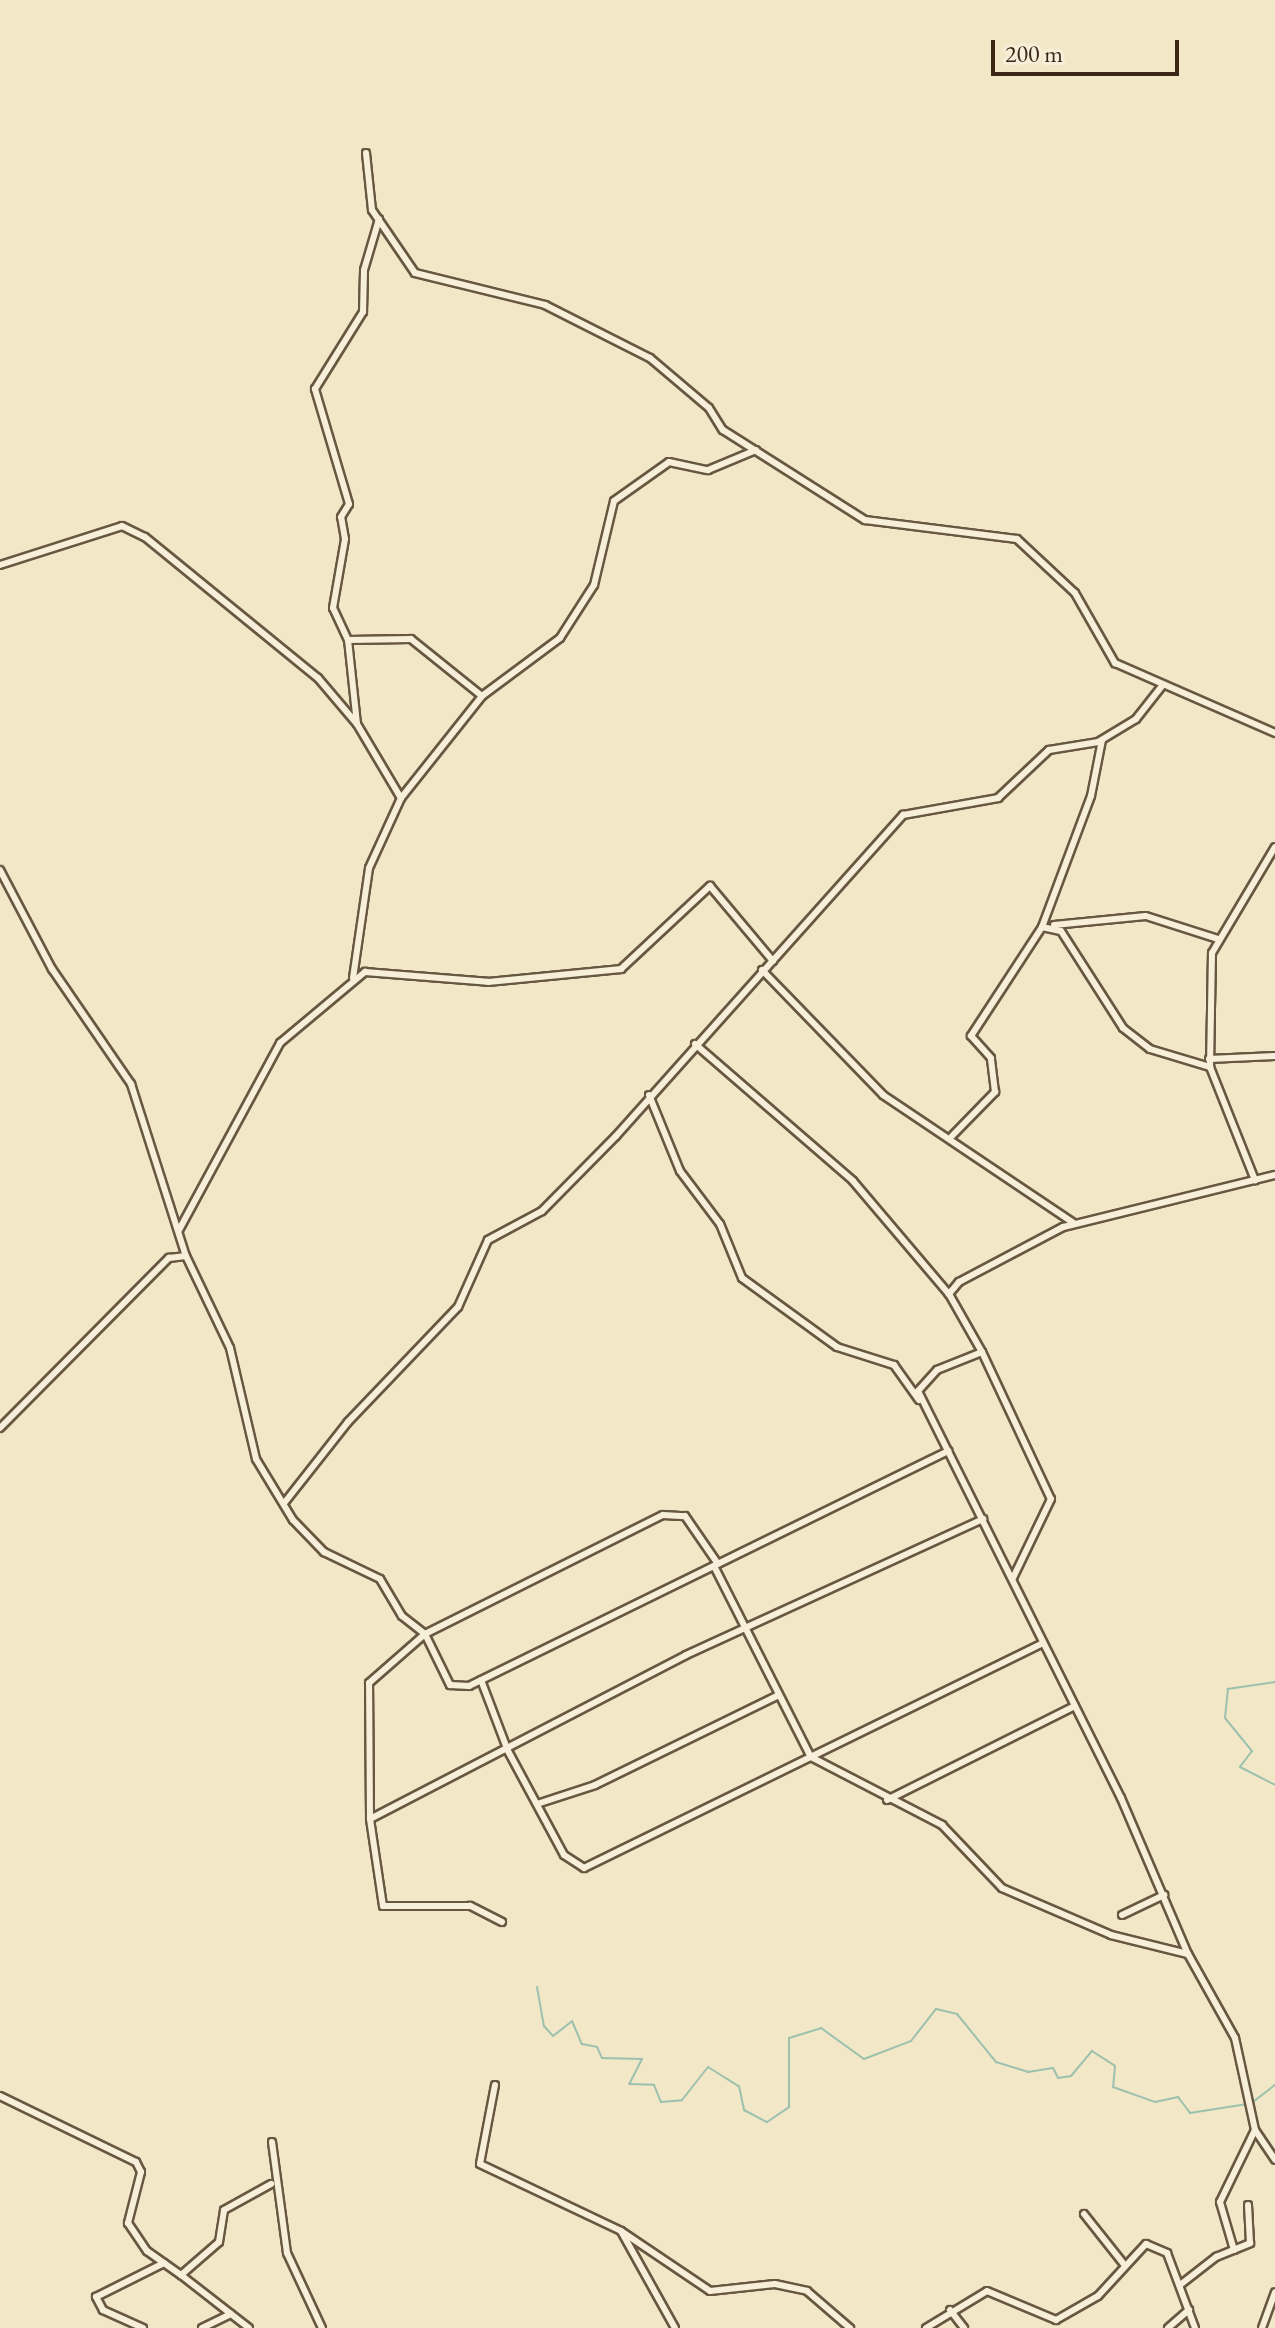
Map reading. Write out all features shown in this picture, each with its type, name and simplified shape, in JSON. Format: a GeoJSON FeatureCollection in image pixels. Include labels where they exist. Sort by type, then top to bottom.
{"type":"FeatureCollection","features":[{"type":"Feature","properties":{"kind":"street"},"geometry":{"type":"LineString","coordinates":[[366,153],[370,204],[415,273],[545,305],[650,358],[709,408],[723,430],[882,527],[1017,539],[1075,593],[1115,663],[1275,733]]}},
{"type":"Feature","properties":{"kind":"street"},"geometry":{"type":"LineString","coordinates":[[357,724],[348,640],[333,608],[345,539],[341,517],[349,504],[315,389],[363,312],[368,247],[379,219]]}},
{"type":"Feature","properties":{"kind":"street"},"geometry":{"type":"LineString","coordinates":[[353,978],[369,868],[401,798],[482,696],[560,638],[594,585],[620,495],[669,462],[708,470],[756,450]]}},
{"type":"Feature","properties":{"kind":"street"},"geometry":{"type":"LineString","coordinates":[[0,565],[128,527],[318,678],[357,724],[401,798]]}},
{"type":"Feature","properties":{"kind":"street"},"geometry":{"type":"LineString","coordinates":[[348,640],[411,639],[482,696]]}},
{"type":"Feature","properties":{"kind":"street"},"geometry":{"type":"LineString","coordinates":[[285,1502],[348,1422],[458,1307],[488,1240],[542,1211],[903,815],[998,798],[1049,750],[1102,740],[1136,719],[1162,686]]}},
{"type":"Feature","properties":{"kind":"street"},"geometry":{"type":"LineString","coordinates":[[952,1136],[995,1092],[991,1058],[971,1036],[1042,927],[1091,796],[1102,740]]}},
{"type":"Feature","properties":{"kind":"street"},"geometry":{"type":"LineString","coordinates":[[1210,1067],[1209,974],[1218,939],[1275,847]]}},
{"type":"Feature","properties":{"kind":"street"},"geometry":{"type":"LineString","coordinates":[[0,870],[52,969],[131,1084],[186,1256],[230,1348],[249,1444],[285,1502],[324,1552],[377,1576],[402,1616],[425,1634],[445,1682],[462,1689],[948,1451]]}},
{"type":"Feature","properties":{"kind":"street"},"geometry":{"type":"LineString","coordinates":[[0,1428],[173,1255],[180,1233],[280,1043],[353,978],[365,972],[488,982],[621,969],[710,886],[773,961]]}},
{"type":"Feature","properties":{"kind":"street"},"geometry":{"type":"LineString","coordinates":[[1042,927],[1146,916],[1218,939]]}},
{"type":"Feature","properties":{"kind":"street"},"geometry":{"type":"LineString","coordinates":[[1054,925],[1123,1028],[1150,1049],[1202,1060],[1275,1056]]}},
{"type":"Feature","properties":{"kind":"street"},"geometry":{"type":"LineString","coordinates":[[355,963],[365,972]]}},
{"type":"Feature","properties":{"kind":"street"},"geometry":{"type":"LineString","coordinates":[[762,970],[883,1095],[952,1136],[1075,1224]]}},
{"type":"Feature","properties":{"kind":"street"},"geometry":{"type":"LineString","coordinates":[[695,1044],[853,1181],[949,1294],[982,1352],[1051,1499],[1013,1578]]}},
{"type":"Feature","properties":{"kind":"street"},"geometry":{"type":"LineString","coordinates":[[1202,1060],[1210,1067],[1255,1180]]}},
{"type":"Feature","properties":{"kind":"street"},"geometry":{"type":"LineString","coordinates":[[649,1095],[680,1171],[720,1224],[742,1278],[837,1347],[894,1365],[921,1402],[1013,1578],[1075,1706],[1164,1895],[1188,1954],[1235,2038],[1255,2130],[1275,2160]]}},
{"type":"Feature","properties":{"kind":"street"},"geometry":{"type":"LineString","coordinates":[[949,1294],[1020,1247],[1075,1224],[1275,1175]]}},
{"type":"Feature","properties":{"kind":"street"},"geometry":{"type":"LineString","coordinates":[[173,1255],[186,1256]]}},
{"type":"Feature","properties":{"kind":"street"},"geometry":{"type":"LineString","coordinates":[[921,1402],[925,1379],[982,1352]]}},
{"type":"Feature","properties":{"kind":"street"},"geometry":{"type":"LineString","coordinates":[[502,1922],[470,1906],[384,1909],[370,1819],[367,1689],[425,1634],[671,1513],[689,1521],[716,1565],[777,1696],[811,1757],[887,1800],[942,1825],[1002,1888],[1111,1935],[1188,1954]]}},
{"type":"Feature","properties":{"kind":"street"},"geometry":{"type":"LineString","coordinates":[[370,1819],[746,1630],[983,1519]]}},
{"type":"Feature","properties":{"kind":"street"},"geometry":{"type":"LineString","coordinates":[[481,1680],[508,1751],[567,1860],[584,1868],[1043,1643]]}},
{"type":"Feature","properties":{"kind":"street"},"geometry":{"type":"LineString","coordinates":[[537,1804],[595,1785],[777,1696]]}},
{"type":"Feature","properties":{"kind":"street"},"geometry":{"type":"LineString","coordinates":[[887,1800],[1075,1706]]}},
{"type":"Feature","properties":{"kind":"street"},"geometry":{"type":"LineString","coordinates":[[1122,1915],[1164,1895]]}},
{"type":"Feature","properties":{"kind":"street"},"geometry":{"type":"LineString","coordinates":[[495,2085],[480,2164],[621,2231],[710,2291],[775,2284],[807,2291],[850,2328]]}},
{"type":"Feature","properties":{"kind":"street"},"geometry":{"type":"LineString","coordinates":[[0,2096],[136,2162],[141,2172],[128,2223],[164,2263],[249,2328]]}},
{"type":"Feature","properties":{"kind":"street"},"geometry":{"type":"LineString","coordinates":[[1234,2250],[1220,2202],[1255,2130]]}},
{"type":"Feature","properties":{"kind":"street"},"geometry":{"type":"LineString","coordinates":[[272,2142],[287,2253],[322,2328]]}},
{"type":"Feature","properties":{"kind":"street"},"geometry":{"type":"LineString","coordinates":[[181,2275],[219,2242],[224,2210],[271,2184]]}},
{"type":"Feature","properties":{"kind":"street"},"geometry":{"type":"LineString","coordinates":[[1180,2285],[1252,2239],[1248,2205]]}},
{"type":"Feature","properties":{"kind":"street"},"geometry":{"type":"LineString","coordinates":[[1084,2214],[1123,2263]]}},
{"type":"Feature","properties":{"kind":"street"},"geometry":{"type":"LineString","coordinates":[[621,2231],[675,2328]]}},
{"type":"Feature","properties":{"kind":"street"},"geometry":{"type":"LineString","coordinates":[[926,2328],[950,2310],[987,2291],[1048,2324],[1098,2296],[1139,2247],[1156,2246],[1167,2253],[1195,2328]]}},
{"type":"Feature","properties":{"kind":"street"},"geometry":{"type":"LineString","coordinates":[[143,2328],[103,2310],[96,2297],[164,2263]]}},
{"type":"Feature","properties":{"kind":"street"},"geometry":{"type":"LineString","coordinates":[[1262,2328],[1275,2292]]}},
{"type":"Feature","properties":{"kind":"street"},"geometry":{"type":"LineString","coordinates":[[950,2310],[964,2328]]}},
{"type":"Feature","properties":{"kind":"street"},"geometry":{"type":"LineString","coordinates":[[1168,2328],[1189,2310]]}},
{"type":"Feature","properties":{"kind":"street"},"geometry":{"type":"LineString","coordinates":[[202,2328],[231,2314]]}},
{"type":"Feature","properties":{"kind":"waterway"},"geometry":{"type":"LineString","coordinates":[[1275,1682],[1228,1689],[1225,1718],[1252,1751],[1240,1767],[1275,1785]]}},
{"type":"Feature","properties":{"kind":"waterway"},"geometry":{"type":"LineString","coordinates":[[537,1987],[544,2026],[553,2036],[572,2021],[582,2044],[597,2047],[602,2058],[642,2059],[629,2084],[654,2085],[661,2102],[682,2100],[708,2067],[739,2086],[744,2110],[767,2122],[789,2107],[789,2038],[821,2028],[864,2059],[911,2041],[936,2009],[957,2014],[996,2062],[1028,2072],[1053,2068],[1058,2078],[1071,2076],[1092,2051],[1115,2066],[1113,2087],[1155,2102],[1178,2097],[1190,2113],[1247,2104]]}},
{"type":"Feature","properties":{"kind":"waterway"},"geometry":{"type":"LineString","coordinates":[[1253,2102],[1275,2085]]}}]}
